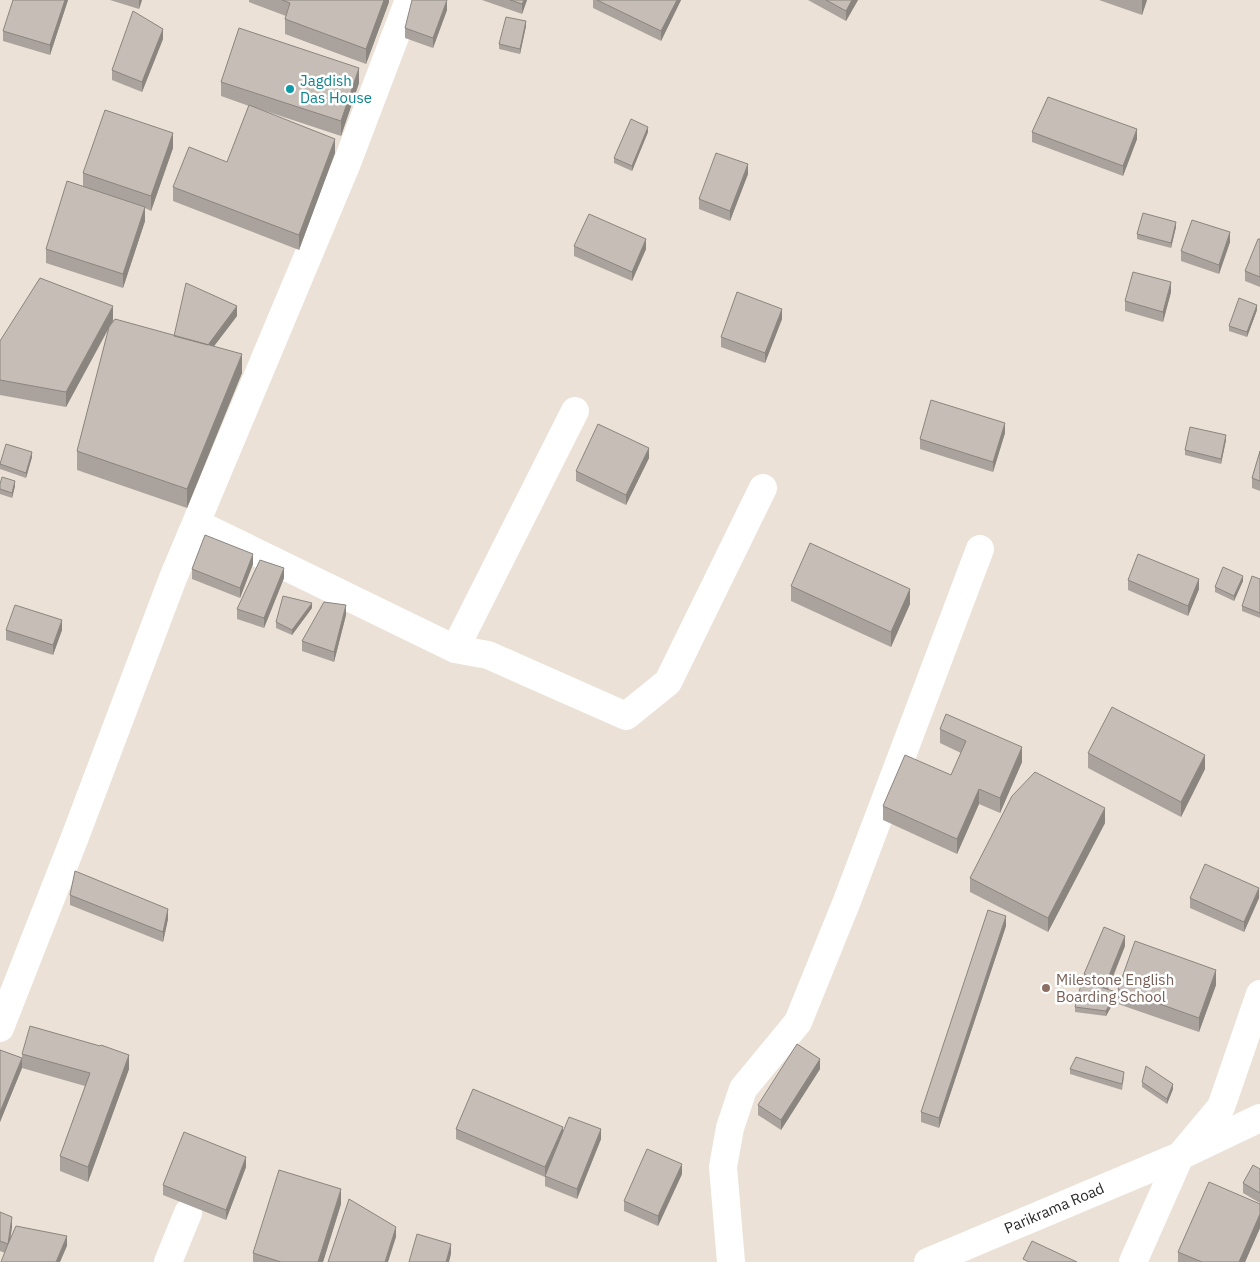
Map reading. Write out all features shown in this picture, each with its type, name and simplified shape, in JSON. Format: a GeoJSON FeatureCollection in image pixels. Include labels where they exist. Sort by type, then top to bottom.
{"type":"FeatureCollection","features":[{"type":"Feature","properties":{"kind":"street"},"geometry":{"type":"LineString","coordinates":[[0,1028],[76,837],[173,578],[347,163],[408,0]]}},
{"type":"Feature","properties":{"kind":"street"},"geometry":{"type":"LineString","coordinates":[[455,648],[575,411]]}},
{"type":"Feature","properties":{"kind":"street"},"geometry":{"type":"LineString","coordinates":[[196,523],[455,648],[488,656],[626,716],[668,682],[763,488]]}},
{"type":"Feature","properties":{"kind":"street"},"geometry":{"type":"LineString","coordinates":[[731,1262],[723,1166],[730,1128],[743,1089],[798,1022],[847,901],[980,549]]}},
{"type":"Feature","properties":{"kind":"street"},"geometry":{"type":"LineString","coordinates":[[1133,1262],[1180,1156],[1221,1107],[1260,994]]}},
{"type":"Feature","properties":{"kind":"street","name":"Parikrama Road"},"geometry":{"type":"LineString","coordinates":[[928,1262],[1180,1156],[1260,1118]]}},
{"type":"Feature","properties":{"kind":"street"},"geometry":{"type":"LineString","coordinates":[[168,1262],[188,1213]]}},
{"type":"Feature","properties":{"kind":"building"},"geometry":{"type":"Polygon","coordinates":[[[13,0],[65,0],[50,45],[3,31],[13,0]]]}},
{"type":"Feature","properties":{"kind":"building"},"geometry":{"type":"Polygon","coordinates":[[[282,0],[384,0],[366,49],[285,19],[290,3],[282,0]]]}},
{"type":"Feature","properties":{"kind":"building"},"geometry":{"type":"Polygon","coordinates":[[[412,0],[447,0],[433,38],[405,28],[412,0]]]}},
{"type":"Feature","properties":{"kind":"building"},"geometry":{"type":"Polygon","coordinates":[[[510,0],[524,0],[522,4],[510,0]]]}},
{"type":"Feature","properties":{"kind":"building"},"geometry":{"type":"Polygon","coordinates":[[[597,0],[677,0],[661,31],[597,0]]]}},
{"type":"Feature","properties":{"kind":"building"},"geometry":{"type":"Polygon","coordinates":[[[826,0],[852,0],[846,11],[826,0]]]}},
{"type":"Feature","properties":{"kind":"building"},"geometry":{"type":"Polygon","coordinates":[[[133,11],[163,29],[142,82],[112,70],[133,11]]]}},
{"type":"Feature","properties":{"kind":"building"},"geometry":{"type":"Polygon","coordinates":[[[506,17],[526,21],[520,49],[499,44],[506,17]]]}},
{"type":"Feature","properties":{"kind":"building","name":"Jagdish Das House"},"geometry":{"type":"Polygon","coordinates":[[[239,28],[359,68],[341,121],[221,82],[239,28]]]}},
{"type":"Feature","properties":{"kind":"building"},"geometry":{"type":"Polygon","coordinates":[[[1048,97],[1137,129],[1123,166],[1032,132],[1048,97]]]}},
{"type":"Feature","properties":{"kind":"building"},"geometry":{"type":"Polygon","coordinates":[[[249,105],[335,139],[299,235],[173,187],[189,147],[227,162],[249,105]]]}},
{"type":"Feature","properties":{"kind":"building"},"geometry":{"type":"Polygon","coordinates":[[[105,110],[173,133],[151,196],[83,173],[105,110]]]}},
{"type":"Feature","properties":{"kind":"building"},"geometry":{"type":"Polygon","coordinates":[[[631,119],[648,127],[632,166],[614,158],[631,119]]]}},
{"type":"Feature","properties":{"kind":"building"},"geometry":{"type":"Polygon","coordinates":[[[716,153],[748,164],[730,211],[699,199],[716,153]]]}},
{"type":"Feature","properties":{"kind":"building"},"geometry":{"type":"Polygon","coordinates":[[[67,181],[145,207],[123,274],[46,249],[67,181]]]}},
{"type":"Feature","properties":{"kind":"building"},"geometry":{"type":"Polygon","coordinates":[[[1143,213],[1176,222],[1171,243],[1137,234],[1143,213]]]}},
{"type":"Feature","properties":{"kind":"building"},"geometry":{"type":"Polygon","coordinates":[[[589,214],[646,239],[632,272],[574,246],[589,214]]]}},
{"type":"Feature","properties":{"kind":"building"},"geometry":{"type":"Polygon","coordinates":[[[1192,220],[1230,232],[1219,265],[1181,251],[1192,220]]]}},
{"type":"Feature","properties":{"kind":"building"},"geometry":{"type":"Polygon","coordinates":[[[1258,239],[1260,239],[1260,277],[1245,271],[1258,239]]]}},
{"type":"Feature","properties":{"kind":"building"},"geometry":{"type":"Polygon","coordinates":[[[1133,272],[1171,282],[1163,312],[1125,301],[1133,272]]]}},
{"type":"Feature","properties":{"kind":"building"},"geometry":{"type":"Polygon","coordinates":[[[40,278],[113,306],[66,392],[0,380],[0,341],[40,278]]]}},
{"type":"Feature","properties":{"kind":"building"},"geometry":{"type":"Polygon","coordinates":[[[186,283],[237,306],[208,345],[174,336],[186,283]]]}},
{"type":"Feature","properties":{"kind":"building"},"geometry":{"type":"Polygon","coordinates":[[[737,292],[782,309],[765,353],[721,337],[737,292]]]}},
{"type":"Feature","properties":{"kind":"building"},"geometry":{"type":"Polygon","coordinates":[[[1239,298],[1257,305],[1247,332],[1229,326],[1239,298]]]}},
{"type":"Feature","properties":{"kind":"building"},"geometry":{"type":"Polygon","coordinates":[[[115,319],[242,354],[187,489],[77,451],[109,327],[115,319]]]}},
{"type":"Feature","properties":{"kind":"building"},"geometry":{"type":"Polygon","coordinates":[[[931,400],[1005,423],[993,462],[920,439],[931,400]]]}},
{"type":"Feature","properties":{"kind":"building"},"geometry":{"type":"Polygon","coordinates":[[[598,424],[649,448],[626,495],[576,471],[598,424]]]}},
{"type":"Feature","properties":{"kind":"building"},"geometry":{"type":"Polygon","coordinates":[[[1190,427],[1226,435],[1221,459],[1185,450],[1190,427]]]}},
{"type":"Feature","properties":{"kind":"building"},"geometry":{"type":"Polygon","coordinates":[[[6,444],[32,452],[26,473],[0,464],[6,444]]]}},
{"type":"Feature","properties":{"kind":"building"},"geometry":{"type":"Polygon","coordinates":[[[1260,451],[1260,481],[1252,478],[1260,451]]]}},
{"type":"Feature","properties":{"kind":"building"},"geometry":{"type":"Polygon","coordinates":[[[2,477],[15,481],[12,493],[0,489],[2,477]]]}},
{"type":"Feature","properties":{"kind":"building"},"geometry":{"type":"Polygon","coordinates":[[[205,535],[253,554],[240,588],[192,569],[205,535]]]}},
{"type":"Feature","properties":{"kind":"building"},"geometry":{"type":"Polygon","coordinates":[[[810,543],[910,589],[891,632],[791,586],[810,543]]]}},
{"type":"Feature","properties":{"kind":"building"},"geometry":{"type":"Polygon","coordinates":[[[1138,554],[1199,579],[1188,606],[1128,580],[1138,554]]]}},
{"type":"Feature","properties":{"kind":"building"},"geometry":{"type":"Polygon","coordinates":[[[260,560],[284,568],[264,618],[237,609],[260,560]]]}},
{"type":"Feature","properties":{"kind":"building"},"geometry":{"type":"Polygon","coordinates":[[[1223,567],[1243,576],[1234,596],[1215,587],[1223,567]]]}},
{"type":"Feature","properties":{"kind":"building"},"geometry":{"type":"Polygon","coordinates":[[[1252,576],[1260,579],[1260,613],[1242,606],[1252,576]]]}},
{"type":"Feature","properties":{"kind":"building"},"geometry":{"type":"Polygon","coordinates":[[[283,596],[312,603],[292,630],[276,622],[283,596]]]}},
{"type":"Feature","properties":{"kind":"building"},"geometry":{"type":"Polygon","coordinates":[[[324,602],[346,605],[334,652],[302,641],[324,602]]]}},
{"type":"Feature","properties":{"kind":"building"},"geometry":{"type":"Polygon","coordinates":[[[15,605],[62,620],[53,645],[6,630],[15,605]]]}},
{"type":"Feature","properties":{"kind":"building"},"geometry":{"type":"Polygon","coordinates":[[[1112,707],[1205,755],[1181,802],[1088,753],[1112,707]]]}},
{"type":"Feature","properties":{"kind":"building"},"geometry":{"type":"Polygon","coordinates":[[[946,714],[1022,747],[1000,798],[979,789],[957,839],[883,806],[905,755],[951,775],[966,741],[940,729],[946,714]]]}},
{"type":"Feature","properties":{"kind":"building"},"geometry":{"type":"Polygon","coordinates":[[[1035,772],[1105,808],[1048,918],[970,878],[1012,796],[1035,772]]]}},
{"type":"Feature","properties":{"kind":"building"},"geometry":{"type":"Polygon","coordinates":[[[1205,864],[1259,888],[1244,922],[1190,898],[1205,864]]]}},
{"type":"Feature","properties":{"kind":"building"},"geometry":{"type":"Polygon","coordinates":[[[75,871],[168,909],[163,932],[70,895],[75,871]]]}},
{"type":"Feature","properties":{"kind":"building"},"geometry":{"type":"Polygon","coordinates":[[[988,910],[1006,916],[939,1118],[921,1112],[988,910]]]}},
{"type":"Feature","properties":{"kind":"building"},"geometry":{"type":"Polygon","coordinates":[[[1104,927],[1125,936],[1106,983],[1084,974],[1104,927]]]}},
{"type":"Feature","properties":{"kind":"building"},"geometry":{"type":"Polygon","coordinates":[[[1135,941],[1216,970],[1199,1018],[1118,989],[1135,941]]]}},
{"type":"Feature","properties":{"kind":"building"},"geometry":{"type":"Polygon","coordinates":[[[1082,981],[1116,992],[1106,1011],[1075,1007],[1082,981]]]}},
{"type":"Feature","properties":{"kind":"building"},"geometry":{"type":"Polygon","coordinates":[[[30,1026],[101,1045],[129,1055],[88,1167],[60,1156],[90,1073],[22,1054],[30,1026]]]}},
{"type":"Feature","properties":{"kind":"building"},"geometry":{"type":"Polygon","coordinates":[[[797,1044],[820,1059],[781,1120],[758,1105],[797,1044]]]}},
{"type":"Feature","properties":{"kind":"building"},"geometry":{"type":"Polygon","coordinates":[[[0,1050],[22,1058],[0,1112],[0,1050]]]}},
{"type":"Feature","properties":{"kind":"building"},"geometry":{"type":"Polygon","coordinates":[[[1076,1057],[1124,1072],[1122,1084],[1070,1069],[1076,1057]]]}},
{"type":"Feature","properties":{"kind":"building"},"geometry":{"type":"Polygon","coordinates":[[[1146,1066],[1173,1084],[1167,1099],[1142,1082],[1146,1066]]]}},
{"type":"Feature","properties":{"kind":"building"},"geometry":{"type":"Polygon","coordinates":[[[473,1089],[563,1127],[545,1167],[456,1129],[473,1089]]]}},
{"type":"Feature","properties":{"kind":"building"},"geometry":{"type":"Polygon","coordinates":[[[569,1117],[601,1129],[577,1189],[545,1176],[569,1117]]]}},
{"type":"Feature","properties":{"kind":"building"},"geometry":{"type":"Polygon","coordinates":[[[184,1132],[246,1157],[226,1210],[163,1185],[184,1132]]]}},
{"type":"Feature","properties":{"kind":"building"},"geometry":{"type":"Polygon","coordinates":[[[647,1149],[682,1164],[658,1216],[624,1201],[647,1149]]]}},
{"type":"Feature","properties":{"kind":"building"},"geometry":{"type":"Polygon","coordinates":[[[1253,1165],[1260,1169],[1260,1193],[1243,1183],[1253,1165]]]}},
{"type":"Feature","properties":{"kind":"building"},"geometry":{"type":"Polygon","coordinates":[[[279,1170],[341,1189],[318,1262],[281,1262],[253,1253],[279,1170]]]}},
{"type":"Feature","properties":{"kind":"building"},"geometry":{"type":"Polygon","coordinates":[[[1209,1182],[1260,1204],[1260,1214],[1239,1262],[1202,1262],[1178,1252],[1209,1182]]]}},
{"type":"Feature","properties":{"kind":"building"},"geometry":{"type":"Polygon","coordinates":[[[349,1199],[396,1227],[385,1262],[328,1262],[349,1199]]]}},
{"type":"Feature","properties":{"kind":"building"},"geometry":{"type":"Polygon","coordinates":[[[0,1212],[12,1217],[8,1244],[0,1241],[0,1212]]]}},
{"type":"Feature","properties":{"kind":"building"},"geometry":{"type":"Polygon","coordinates":[[[16,1226],[67,1236],[56,1262],[1,1262],[16,1226]]]}},
{"type":"Feature","properties":{"kind":"building"},"geometry":{"type":"Polygon","coordinates":[[[417,1234],[451,1244],[446,1262],[409,1262],[417,1234]]]}},
{"type":"Feature","properties":{"kind":"building"},"geometry":{"type":"Polygon","coordinates":[[[1032,1241],[1077,1262],[1029,1262],[1023,1259],[1032,1241]]]}},
{"type":"Feature","properties":{"kind":"place","name":"Jagdish Das House"},"geometry":{"type":"Point","coordinates":[290,89]}},
{"type":"Feature","properties":{"kind":"place","name":"Milestone English Boarding School"},"geometry":{"type":"Point","coordinates":[1046,988]}}]}
